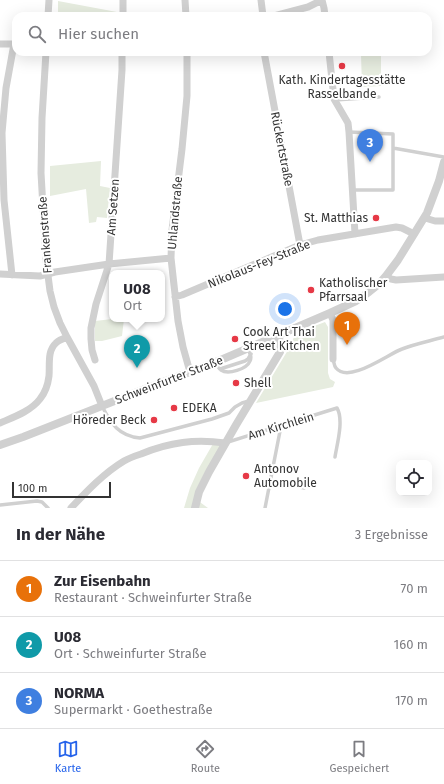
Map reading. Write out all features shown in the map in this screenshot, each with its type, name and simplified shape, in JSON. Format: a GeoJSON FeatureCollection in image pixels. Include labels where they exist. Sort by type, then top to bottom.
{"type":"FeatureCollection","features":[{"type":"Feature","properties":{"kind":"street"},"geometry":{"type":"LineString","coordinates":[[48,12],[49,0]]}},
{"type":"Feature","properties":{"kind":"street"},"geometry":{"type":"LineString","coordinates":[[123,0],[123,12]]}},
{"type":"Feature","properties":{"kind":"street"},"geometry":{"type":"LineString","coordinates":[[185,0],[186,12]]}},
{"type":"Feature","properties":{"kind":"street"},"geometry":{"type":"LineString","coordinates":[[261,0],[262,12]]}},
{"type":"Feature","properties":{"kind":"street"},"geometry":{"type":"LineString","coordinates":[[289,12],[308,7],[322,0],[324,12]]}},
{"type":"Feature","properties":{"kind":"street"},"geometry":{"type":"LineString","coordinates":[[0,44],[12,44]]}},
{"type":"Feature","properties":{"kind":"street"},"geometry":{"type":"LineString","coordinates":[[12,275],[2,200],[1,133],[6,88],[13,56]]}},
{"type":"Feature","properties":{"kind":"street","name":"Frankenstraße"},"geometry":{"type":"LineString","coordinates":[[46,56],[41,166],[44,226],[50,291],[60,323],[94,386],[102,406]]}},
{"type":"Feature","properties":{"kind":"street","name":"Am Setzen"},"geometry":{"type":"LineString","coordinates":[[95,360],[92,346],[91,328],[93,313],[109,264],[122,56]]}},
{"type":"Feature","properties":{"kind":"street","name":"Uhlandstraße"},"geometry":{"type":"LineString","coordinates":[[187,56],[186,111],[172,230],[171,258],[178,321],[190,372]]}},
{"type":"Feature","properties":{"kind":"street","name":"Rückertstraße"},"geometry":{"type":"LineString","coordinates":[[265,56],[300,245]]}},
{"type":"Feature","properties":{"kind":"street"},"geometry":{"type":"LineString","coordinates":[[330,56],[335,100],[348,123],[355,234]]}},
{"type":"Feature","properties":{"kind":"street","name":"Schweinfurter Straße"},"geometry":{"type":"LineString","coordinates":[[3,444],[190,372],[217,366],[249,352],[278,335],[356,301],[369,292],[386,276],[425,218],[444,162]]}},
{"type":"Feature","properties":{"kind":"street"},"geometry":{"type":"LineString","coordinates":[[425,218],[435,221],[444,221]]}},
{"type":"Feature","properties":{"kind":"street","name":"Nikolaus-Fey-Straße"},"geometry":{"type":"LineString","coordinates":[[175,297],[300,245],[318,240],[396,227],[402,228],[414,234]]}},
{"type":"Feature","properties":{"kind":"street"},"geometry":{"type":"LineString","coordinates":[[0,274],[40,276],[55,272],[109,264],[171,258]]}},
{"type":"Feature","properties":{"kind":"street"},"geometry":{"type":"LineString","coordinates":[[386,276],[396,280],[444,277]]}},
{"type":"Feature","properties":{"kind":"street"},"geometry":{"type":"LineString","coordinates":[[330,313],[333,320],[333,360]]}},
{"type":"Feature","properties":{"kind":"street"},"geometry":{"type":"LineString","coordinates":[[195,508],[203,484],[225,443],[280,352],[281,345],[278,335]]}},
{"type":"Feature","properties":{"kind":"street"},"geometry":{"type":"LineString","coordinates":[[0,423],[29,409],[40,400],[45,392],[49,378],[49,358],[51,349],[56,343],[67,337]]}},
{"type":"Feature","properties":{"kind":"street"},"geometry":{"type":"LineString","coordinates":[[71,508],[106,473],[125,460],[172,443],[188,441],[225,443]]}},
{"type":"Feature","properties":{"kind":"lane"},"geometry":{"type":"LineString","coordinates":[[335,100],[379,97]]}},
{"type":"Feature","properties":{"kind":"lane"},"geometry":{"type":"LineString","coordinates":[[349,132],[393,134],[393,190],[352,190]]}},
{"type":"Feature","properties":{"kind":"lane"},"geometry":{"type":"LineString","coordinates":[[393,148],[444,157]]}},
{"type":"Feature","properties":{"kind":"lane"},"geometry":{"type":"LineString","coordinates":[[333,360],[337,369],[341,372],[348,373],[361,370],[400,349],[444,337]]}},
{"type":"Feature","properties":{"kind":"lane"},"geometry":{"type":"LineString","coordinates":[[217,366],[223,372],[230,373],[247,366],[251,357],[249,352]]}},
{"type":"Feature","properties":{"kind":"lane"},"geometry":{"type":"LineString","coordinates":[[102,406],[109,420],[122,433],[133,438],[140,438],[229,414],[235,407],[242,403],[250,402]]}},
{"type":"Feature","properties":{"kind":"lane","name":"Am Kirchlein"},"geometry":{"type":"LineString","coordinates":[[225,443],[337,408],[340,412],[341,420],[335,457]]}},
{"type":"Feature","properties":{"kind":"lane"},"geometry":{"type":"LineString","coordinates":[[265,508],[281,426]]}},
{"type":"Feature","properties":{"kind":"lane"},"geometry":{"type":"LineString","coordinates":[[270,480],[304,488]]}},
{"type":"Feature","properties":{"kind":"lane"},"geometry":{"type":"LineString","coordinates":[[0,505],[37,501],[42,502],[48,508]]}},
{"type":"Feature","properties":{"kind":"shaded area"},"geometry":{"type":"Polygon","coordinates":[[[58,1],[117,12],[58,12],[58,1]]]}},
{"type":"Feature","properties":{"kind":"shaded area"},"geometry":{"type":"Polygon","coordinates":[[[361,56],[381,56],[381,86],[362,87],[361,56]]]}},
{"type":"Feature","properties":{"kind":"shaded area"},"geometry":{"type":"Polygon","coordinates":[[[101,161],[100,186],[110,188],[107,218],[97,217],[96,222],[89,223],[86,189],[50,196],[50,166],[101,161]]]}},
{"type":"Feature","properties":{"kind":"shaded area"},"geometry":{"type":"Polygon","coordinates":[[[109,319],[109,322],[124,322],[122,336],[102,341],[95,341],[95,321],[109,319]]]}},
{"type":"Feature","properties":{"kind":"shaded area"},"geometry":{"type":"Polygon","coordinates":[[[325,322],[328,327],[328,373],[330,379],[335,382],[333,387],[256,403],[288,350],[296,333],[325,322]]]}},
{"type":"Feature","properties":{"kind":"shaded area"},"geometry":{"type":"Polygon","coordinates":[[[214,442],[225,443],[197,500],[208,508],[184,508],[190,488],[199,468],[214,442]]]}},
{"type":"Feature","properties":{"kind":"place","name":"Kath. Kindertagesstätte Rasselbande"},"geometry":{"type":"Point","coordinates":[342,66]}},
{"type":"Feature","properties":{"kind":"place","name":"NORMA"},"geometry":{"type":"Point","coordinates":[370,162]}},
{"type":"Feature","properties":{"kind":"place","name":"St. Matthias"},"geometry":{"type":"Point","coordinates":[376,218]}},
{"type":"Feature","properties":{"kind":"place","name":"Katholischer Pfarrsaal"},"geometry":{"type":"Point","coordinates":[311,290]}},
{"type":"Feature","properties":{"kind":"place","name":"Cook Art Thai Street Kitchen"},"geometry":{"type":"Point","coordinates":[235,339]}},
{"type":"Feature","properties":{"kind":"place","name":"Zur Eisenbahn"},"geometry":{"type":"Point","coordinates":[347,345]}},
{"type":"Feature","properties":{"kind":"place","name":"U08"},"geometry":{"type":"Point","coordinates":[137,368]}},
{"type":"Feature","properties":{"kind":"place","name":"Shell"},"geometry":{"type":"Point","coordinates":[236,383]}},
{"type":"Feature","properties":{"kind":"place","name":"EDEKA"},"geometry":{"type":"Point","coordinates":[174,408]}},
{"type":"Feature","properties":{"kind":"place","name":"Höreder Beck"},"geometry":{"type":"Point","coordinates":[154,420]}},
{"type":"Feature","properties":{"kind":"place","name":"Antonov Automobile"},"geometry":{"type":"Point","coordinates":[246,476]}}]}
